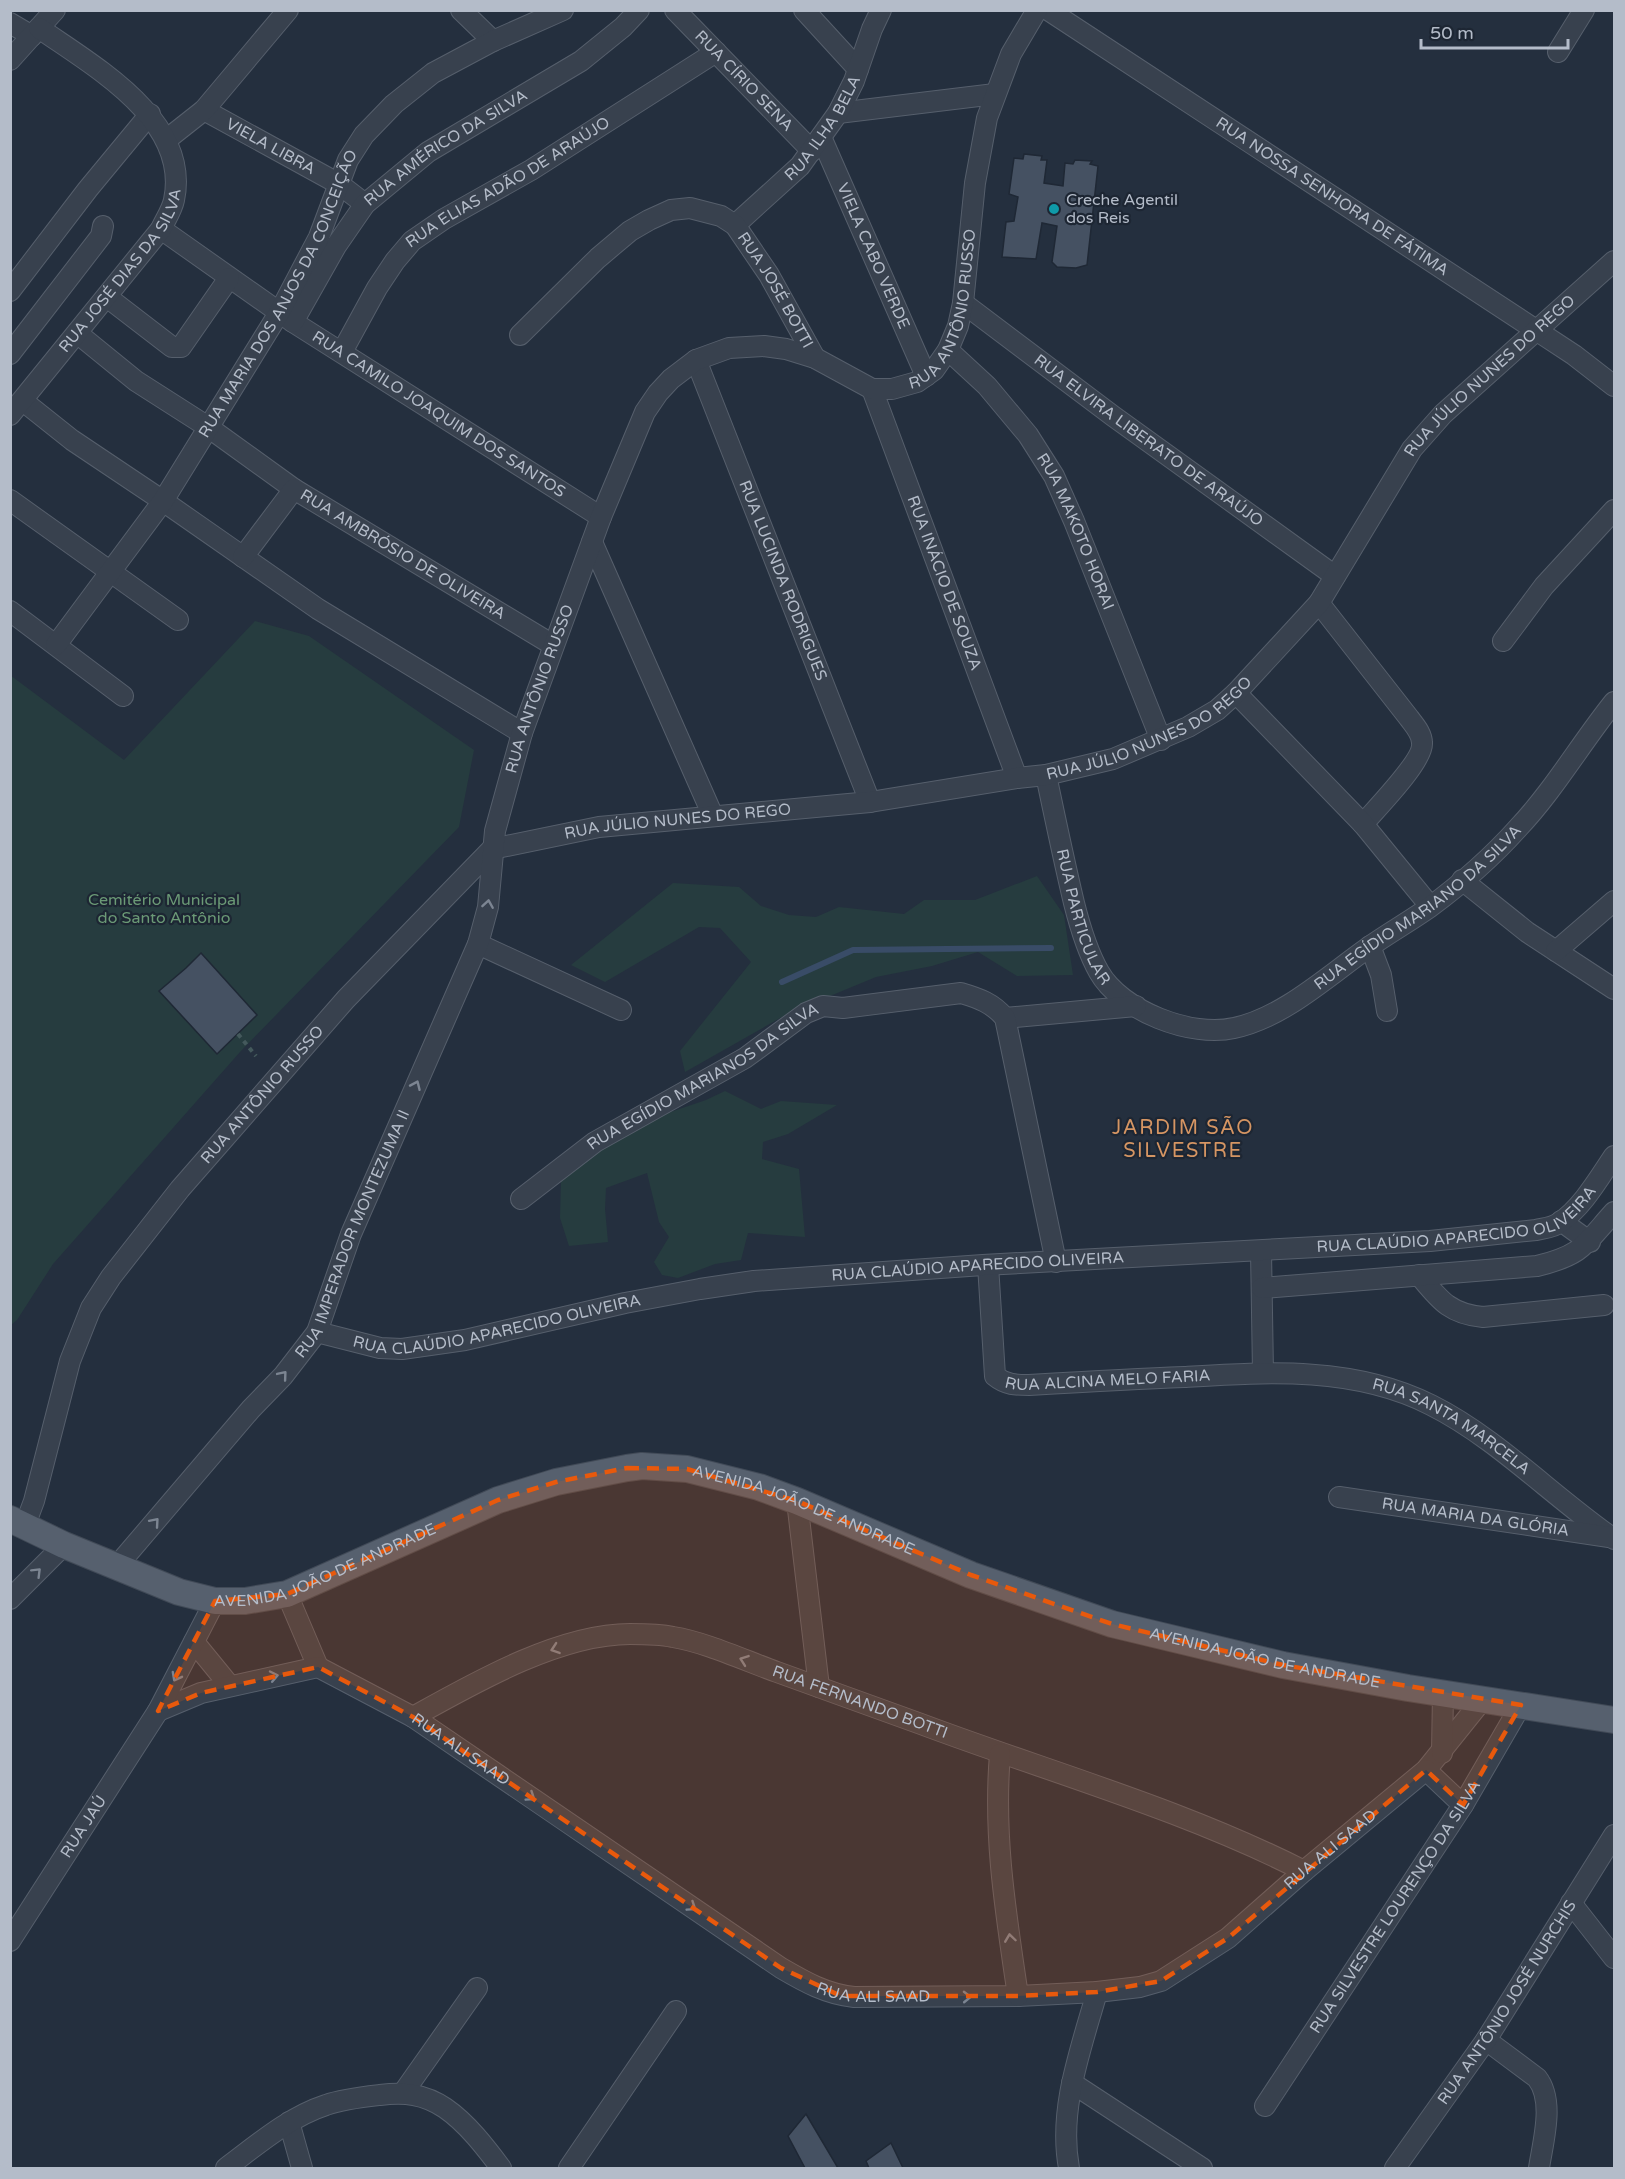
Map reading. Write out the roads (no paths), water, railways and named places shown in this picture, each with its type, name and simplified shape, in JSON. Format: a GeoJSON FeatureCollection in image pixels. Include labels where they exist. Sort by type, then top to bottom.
{"type":"FeatureCollection","features":[{"type":"Feature","properties":{"kind":"main road","name":"AVENIDA JOÃO DE ANDRADE"},"geometry":{"type":"LineString","coordinates":[[18,1522],[64,1545],[179,1592],[215,1601],[245,1601],[287,1594],[498,1500],[556,1482],[642,1466],[687,1469],[759,1487],[971,1575],[1113,1624],[1283,1665],[1614,1720]]}},
{"type":"Feature","properties":{"kind":"street"},"geometry":{"type":"LineString","coordinates":[[10,60],[55,10]]}},
{"type":"Feature","properties":{"kind":"street"},"geometry":{"type":"LineString","coordinates":[[166,140],[204,110],[288,10]]}},
{"type":"Feature","properties":{"kind":"street"},"geometry":{"type":"LineString","coordinates":[[461,10],[493,41]]}},
{"type":"Feature","properties":{"kind":"street","name":"RUA MARIA DOS ANJOS DA CONCEIÇÃO"},"geometry":{"type":"LineString","coordinates":[[56,645],[163,501],[208,428],[286,317],[348,160],[364,135],[394,104],[433,74],[493,41],[563,10]]}},
{"type":"Feature","properties":{"kind":"street","name":"RUA AMÉRICO DA SILVA"},"geometry":{"type":"LineString","coordinates":[[286,317],[365,204],[428,152],[581,62],[623,27],[639,10]]}},
{"type":"Feature","properties":{"kind":"street","name":"RUA CÍRIO SENA"},"geometry":{"type":"LineString","coordinates":[[675,10],[716,52],[817,144]]}},
{"type":"Feature","properties":{"kind":"street"},"geometry":{"type":"LineString","coordinates":[[804,10],[858,69]]}},
{"type":"Feature","properties":{"kind":"street","name":"RUA ILHA BELA"},"geometry":{"type":"LineString","coordinates":[[735,225],[800,166],[817,144],[838,113],[881,10]]}},
{"type":"Feature","properties":{"kind":"street","name":"RUA ANTÔNIO RUSSO"},"geometry":{"type":"LineString","coordinates":[[18,1522],[34,1501],[70,1361],[87,1317],[105,1286],[180,1190],[346,999],[492,849],[501,807],[522,733],[554,645],[601,517],[645,412],[658,393],[696,360],[729,348],[764,346],[786,349],[815,358],[872,389],[892,389],[917,382],[934,370],[948,350],[958,326],[963,303],[975,183],[987,118],[1011,54],[1037,10]]}},
{"type":"Feature","properties":{"kind":"street","name":"RUA NOSSA SENHORA DE FÁTIMA"},"geometry":{"type":"LineString","coordinates":[[1048,10],[1574,355],[1614,386]]}},
{"type":"Feature","properties":{"kind":"street"},"geometry":{"type":"LineString","coordinates":[[1558,51],[1584,10]]}},
{"type":"Feature","properties":{"kind":"street","name":"RUA JOSÉ DIAS DA SILVA"},"geometry":{"type":"LineString","coordinates":[[10,22],[36,32],[120,87],[150,114],[166,140],[173,160],[175,181],[174,201],[161,230],[16,408]]}},
{"type":"Feature","properties":{"kind":"street","name":"RUA ELIAS ADÃO DE ARAÚJO"},"geometry":{"type":"LineString","coordinates":[[342,352],[377,288],[411,241],[444,219],[540,165],[716,52]]}},
{"type":"Feature","properties":{"kind":"street"},"geometry":{"type":"LineString","coordinates":[[838,113],[995,94]]}},
{"type":"Feature","properties":{"kind":"street","name":"VIELA LIBRA"},"geometry":{"type":"LineString","coordinates":[[204,110],[339,184],[365,204]]}},
{"type":"Feature","properties":{"kind":"street"},"geometry":{"type":"LineString","coordinates":[[10,291],[88,189],[150,114]]}},
{"type":"Feature","properties":{"kind":"street","name":"VIELA CABO VERDE"},"geometry":{"type":"LineString","coordinates":[[817,144],[926,376]]}},
{"type":"Feature","properties":{"kind":"street"},"geometry":{"type":"LineString","coordinates":[[520,335],[598,258],[630,231],[649,220],[671,210],[690,208],[721,216],[735,225]]}},
{"type":"Feature","properties":{"kind":"street","name":"RUA JOSÉ BOTTI"},"geometry":{"type":"LineString","coordinates":[[735,225],[769,275],[815,358]]}},
{"type":"Feature","properties":{"kind":"street"},"geometry":{"type":"LineString","coordinates":[[10,354],[101,236],[103,226]]}},
{"type":"Feature","properties":{"kind":"street","name":"RUA CAMILO JOAQUIM DOS SANTOS"},"geometry":{"type":"LineString","coordinates":[[161,230],[286,317],[601,517]]}},
{"type":"Feature","properties":{"kind":"street","name":"RUA JÚLIO NUNES DO REGO"},"geometry":{"type":"LineString","coordinates":[[492,849],[599,827],[870,802],[1017,777],[1046,775],[1113,759],[1188,727],[1217,710],[1236,693],[1319,603],[1412,449],[1443,414],[1614,261]]}},
{"type":"Feature","properties":{"kind":"street"},"geometry":{"type":"LineString","coordinates":[[107,297],[172,347],[181,347],[229,278]]}},
{"type":"Feature","properties":{"kind":"street","name":"RUA ELVIRA LIBERATO DE ARAÚJO"},"geometry":{"type":"LineString","coordinates":[[963,303],[1113,416],[1335,576]]}},
{"type":"Feature","properties":{"kind":"street"},"geometry":{"type":"LineString","coordinates":[[77,333],[136,381],[208,428],[294,489]]}},
{"type":"Feature","properties":{"kind":"street","name":"RUA MAKOTO HORAI"},"geometry":{"type":"LineString","coordinates":[[948,350],[993,394],[1028,435],[1054,476],[1161,740]]}},
{"type":"Feature","properties":{"kind":"street","name":"RUA LUCINDA RODRIGUES"},"geometry":{"type":"LineString","coordinates":[[696,360],[870,802]]}},
{"type":"Feature","properties":{"kind":"street","name":"RUA INÁCIO DE SOUZA"},"geometry":{"type":"LineString","coordinates":[[872,389],[1017,777]]}},
{"type":"Feature","properties":{"kind":"street"},"geometry":{"type":"LineString","coordinates":[[16,408],[72,440],[318,609],[522,733]]}},
{"type":"Feature","properties":{"kind":"street","name":"RUA AMBRÓSIO DE OLIVEIRA"},"geometry":{"type":"LineString","coordinates":[[243,557],[294,489],[554,645]]}},
{"type":"Feature","properties":{"kind":"street"},"geometry":{"type":"LineString","coordinates":[[10,500],[178,620]]}},
{"type":"Feature","properties":{"kind":"street"},"geometry":{"type":"LineString","coordinates":[[1503,641],[1544,586],[1614,510]]}},
{"type":"Feature","properties":{"kind":"street"},"geometry":{"type":"LineString","coordinates":[[592,542],[713,816]]}},
{"type":"Feature","properties":{"kind":"street"},"geometry":{"type":"LineString","coordinates":[[1319,603],[1409,718],[1420,735],[1422,743],[1418,757],[1363,824]]}},
{"type":"Feature","properties":{"kind":"street"},"geometry":{"type":"LineString","coordinates":[[10,611],[123,696]]}},
{"type":"Feature","properties":{"kind":"street"},"geometry":{"type":"LineString","coordinates":[[1236,693],[1363,824],[1430,906]]}},
{"type":"Feature","properties":{"kind":"street","name":"RUA EGÍDIO MARIANO DA SILVA"},"geometry":{"type":"LineString","coordinates":[[1170,1022],[1204,1031],[1244,1026],[1292,1003],[1430,906],[1519,828],[1614,702]]}},
{"type":"Feature","properties":{"kind":"street","name":"RUA PARTICULAR"},"geometry":{"type":"LineString","coordinates":[[1046,775],[1083,936],[1099,973],[1121,997],[1170,1022]]}},
{"type":"Feature","properties":{"kind":"street","name":"RUA IMPERADOR MONTEZUMA II"},"geometry":{"type":"LineString","coordinates":[[117,1566],[251,1409],[283,1376],[316,1332],[351,1234],[478,944],[488,907],[492,849]]}},
{"type":"Feature","properties":{"kind":"street"},"geometry":{"type":"LineString","coordinates":[[1462,880],[1527,932],[1614,989]]}},
{"type":"Feature","properties":{"kind":"street"},"geometry":{"type":"LineString","coordinates":[[1556,951],[1614,901]]}},
{"type":"Feature","properties":{"kind":"street"},"geometry":{"type":"LineString","coordinates":[[478,944],[621,1010]]}},
{"type":"Feature","properties":{"kind":"street"},"geometry":{"type":"LineString","coordinates":[[1370,946],[1382,975],[1387,1011]]}},
{"type":"Feature","properties":{"kind":"street","name":"RUA EGÍDIO MARIANOS DA SILVA"},"geometry":{"type":"LineString","coordinates":[[520,1199],[595,1142],[745,1058],[806,1012],[822,1006],[843,1008],[961,993],[976,997],[997,1008],[1005,1018]]}},
{"type":"Feature","properties":{"kind":"street"},"geometry":{"type":"LineString","coordinates":[[1056,1262],[1005,1018],[1136,1006]]}},
{"type":"Feature","properties":{"kind":"street","name":"RUA CLAÚDIO APARECIDO OLIVEIRA"},"geometry":{"type":"LineString","coordinates":[[316,1332],[380,1348],[412,1348],[465,1340],[625,1303],[754,1281],[988,1264],[1430,1241],[1536,1230],[1551,1227],[1561,1221],[1579,1203],[1614,1156]]}},
{"type":"Feature","properties":{"kind":"street"},"geometry":{"type":"LineString","coordinates":[[1262,1287],[1537,1266],[1564,1258],[1590,1242],[1614,1212]]}},
{"type":"Feature","properties":{"kind":"street"},"geometry":{"type":"LineString","coordinates":[[1561,1221],[1590,1242]]}},
{"type":"Feature","properties":{"kind":"street"},"geometry":{"type":"LineString","coordinates":[[1261,1251],[1263,1373]]}},
{"type":"Feature","properties":{"kind":"street","name":"RUA ALCINA MELO FARIA"},"geometry":{"type":"LineString","coordinates":[[988,1264],[995,1376],[1011,1385],[1263,1373]]}},
{"type":"Feature","properties":{"kind":"street"},"geometry":{"type":"LineString","coordinates":[[1419,1275],[1434,1294],[1450,1308],[1472,1316],[1483,1317],[1604,1305]]}},
{"type":"Feature","properties":{"kind":"street","name":"RUA SANTA MARCELA"},"geometry":{"type":"LineString","coordinates":[[1263,1373],[1345,1378],[1406,1394],[1432,1406],[1469,1428],[1613,1538]]}},
{"type":"Feature","properties":{"kind":"street","name":"RUA MARIA DA GLÓRIA"},"geometry":{"type":"LineString","coordinates":[[1339,1497],[1613,1538]]}},
{"type":"Feature","properties":{"kind":"street"},"geometry":{"type":"LineString","coordinates":[[796,1501],[819,1687]]}},
{"type":"Feature","properties":{"kind":"street"},"geometry":{"type":"LineString","coordinates":[[10,1599],[64,1545]]}},
{"type":"Feature","properties":{"kind":"street"},"geometry":{"type":"LineString","coordinates":[[158,1711],[201,1694],[230,1686],[318,1667],[287,1594]]}},
{"type":"Feature","properties":{"kind":"street","name":"RUA JAÚ"},"geometry":{"type":"LineString","coordinates":[[10,1941],[158,1711],[215,1601]]}},
{"type":"Feature","properties":{"kind":"street","name":"RUA FERNANDO BOTTI"},"geometry":{"type":"LineString","coordinates":[[413,1717],[494,1673],[557,1648],[601,1637],[628,1634],[673,1637],[819,1687],[1000,1754],[1177,1814],[1242,1841],[1304,1871]]}},
{"type":"Feature","properties":{"kind":"street"},"geometry":{"type":"LineString","coordinates":[[194,1642],[230,1686]]}},
{"type":"Feature","properties":{"kind":"street","name":"RUA ALI SAAD"},"geometry":{"type":"LineString","coordinates":[[318,1667],[413,1717],[781,1968],[816,1988],[854,1997],[1018,1996],[1097,1992],[1140,1987],[1161,1981],[1228,1938],[1304,1871],[1426,1770],[1442,1753],[1483,1699]]}},
{"type":"Feature","properties":{"kind":"street"},"geometry":{"type":"LineString","coordinates":[[1442,1753],[1443,1693]]}},
{"type":"Feature","properties":{"kind":"street","name":"RUA SILVESTRE LOURENÇO DA SILVA"},"geometry":{"type":"LineString","coordinates":[[1265,2106],[1463,1805],[1521,1705]]}},
{"type":"Feature","properties":{"kind":"street"},"geometry":{"type":"LineString","coordinates":[[1000,1754],[997,1796],[998,1830],[1018,1996]]}},
{"type":"Feature","properties":{"kind":"street"},"geometry":{"type":"LineString","coordinates":[[1426,1770],[1463,1805]]}},
{"type":"Feature","properties":{"kind":"street","name":"RUA ANTÔNIO JOSÉ NURCHIS"},"geometry":{"type":"LineString","coordinates":[[1395,2169],[1486,2040],[1614,1835]]}},
{"type":"Feature","properties":{"kind":"street"},"geometry":{"type":"LineString","coordinates":[[1571,1903],[1614,1958]]}},
{"type":"Feature","properties":{"kind":"street"},"geometry":{"type":"LineString","coordinates":[[404,2092],[477,1988]]}},
{"type":"Feature","properties":{"kind":"street"},"geometry":{"type":"LineString","coordinates":[[1069,2169],[1066,2152],[1067,2111],[1072,2083],[1097,1992]]}},
{"type":"Feature","properties":{"kind":"street"},"geometry":{"type":"LineString","coordinates":[[569,2169],[676,2011]]}},
{"type":"Feature","properties":{"kind":"street"},"geometry":{"type":"LineString","coordinates":[[1486,2040],[1537,2078],[1544,2091],[1546,2112],[1539,2169]]}},
{"type":"Feature","properties":{"kind":"street"},"geometry":{"type":"LineString","coordinates":[[1072,2083],[1202,2169]]}},
{"type":"Feature","properties":{"kind":"street"},"geometry":{"type":"LineString","coordinates":[[226,2169],[289,2122],[323,2105],[404,2092],[427,2098],[446,2109],[471,2132],[501,2169]]}},
{"type":"Feature","properties":{"kind":"street"},"geometry":{"type":"LineString","coordinates":[[289,2122],[302,2169]]}},
{"type":"Feature","properties":{"kind":"waterway"},"geometry":{"type":"LineString","coordinates":[[782,982],[853,950],[1051,948]]}},
{"type":"Feature","properties":{"kind":"place","name":"Creche Agentil dos Reis"},"geometry":{"type":"Point","coordinates":[1054,209]}},
{"type":"Feature","properties":{"kind":"district","name":"JARDIM SÃO SILVESTRE"},"geometry":{"type":"Point","coordinates":[1183,1140]}},
{"type":"Feature","properties":{"kind":"park label","name":"Cemitério Municipal do Santo Antônio"},"geometry":{"type":"Point","coordinates":[164,909]}}]}
